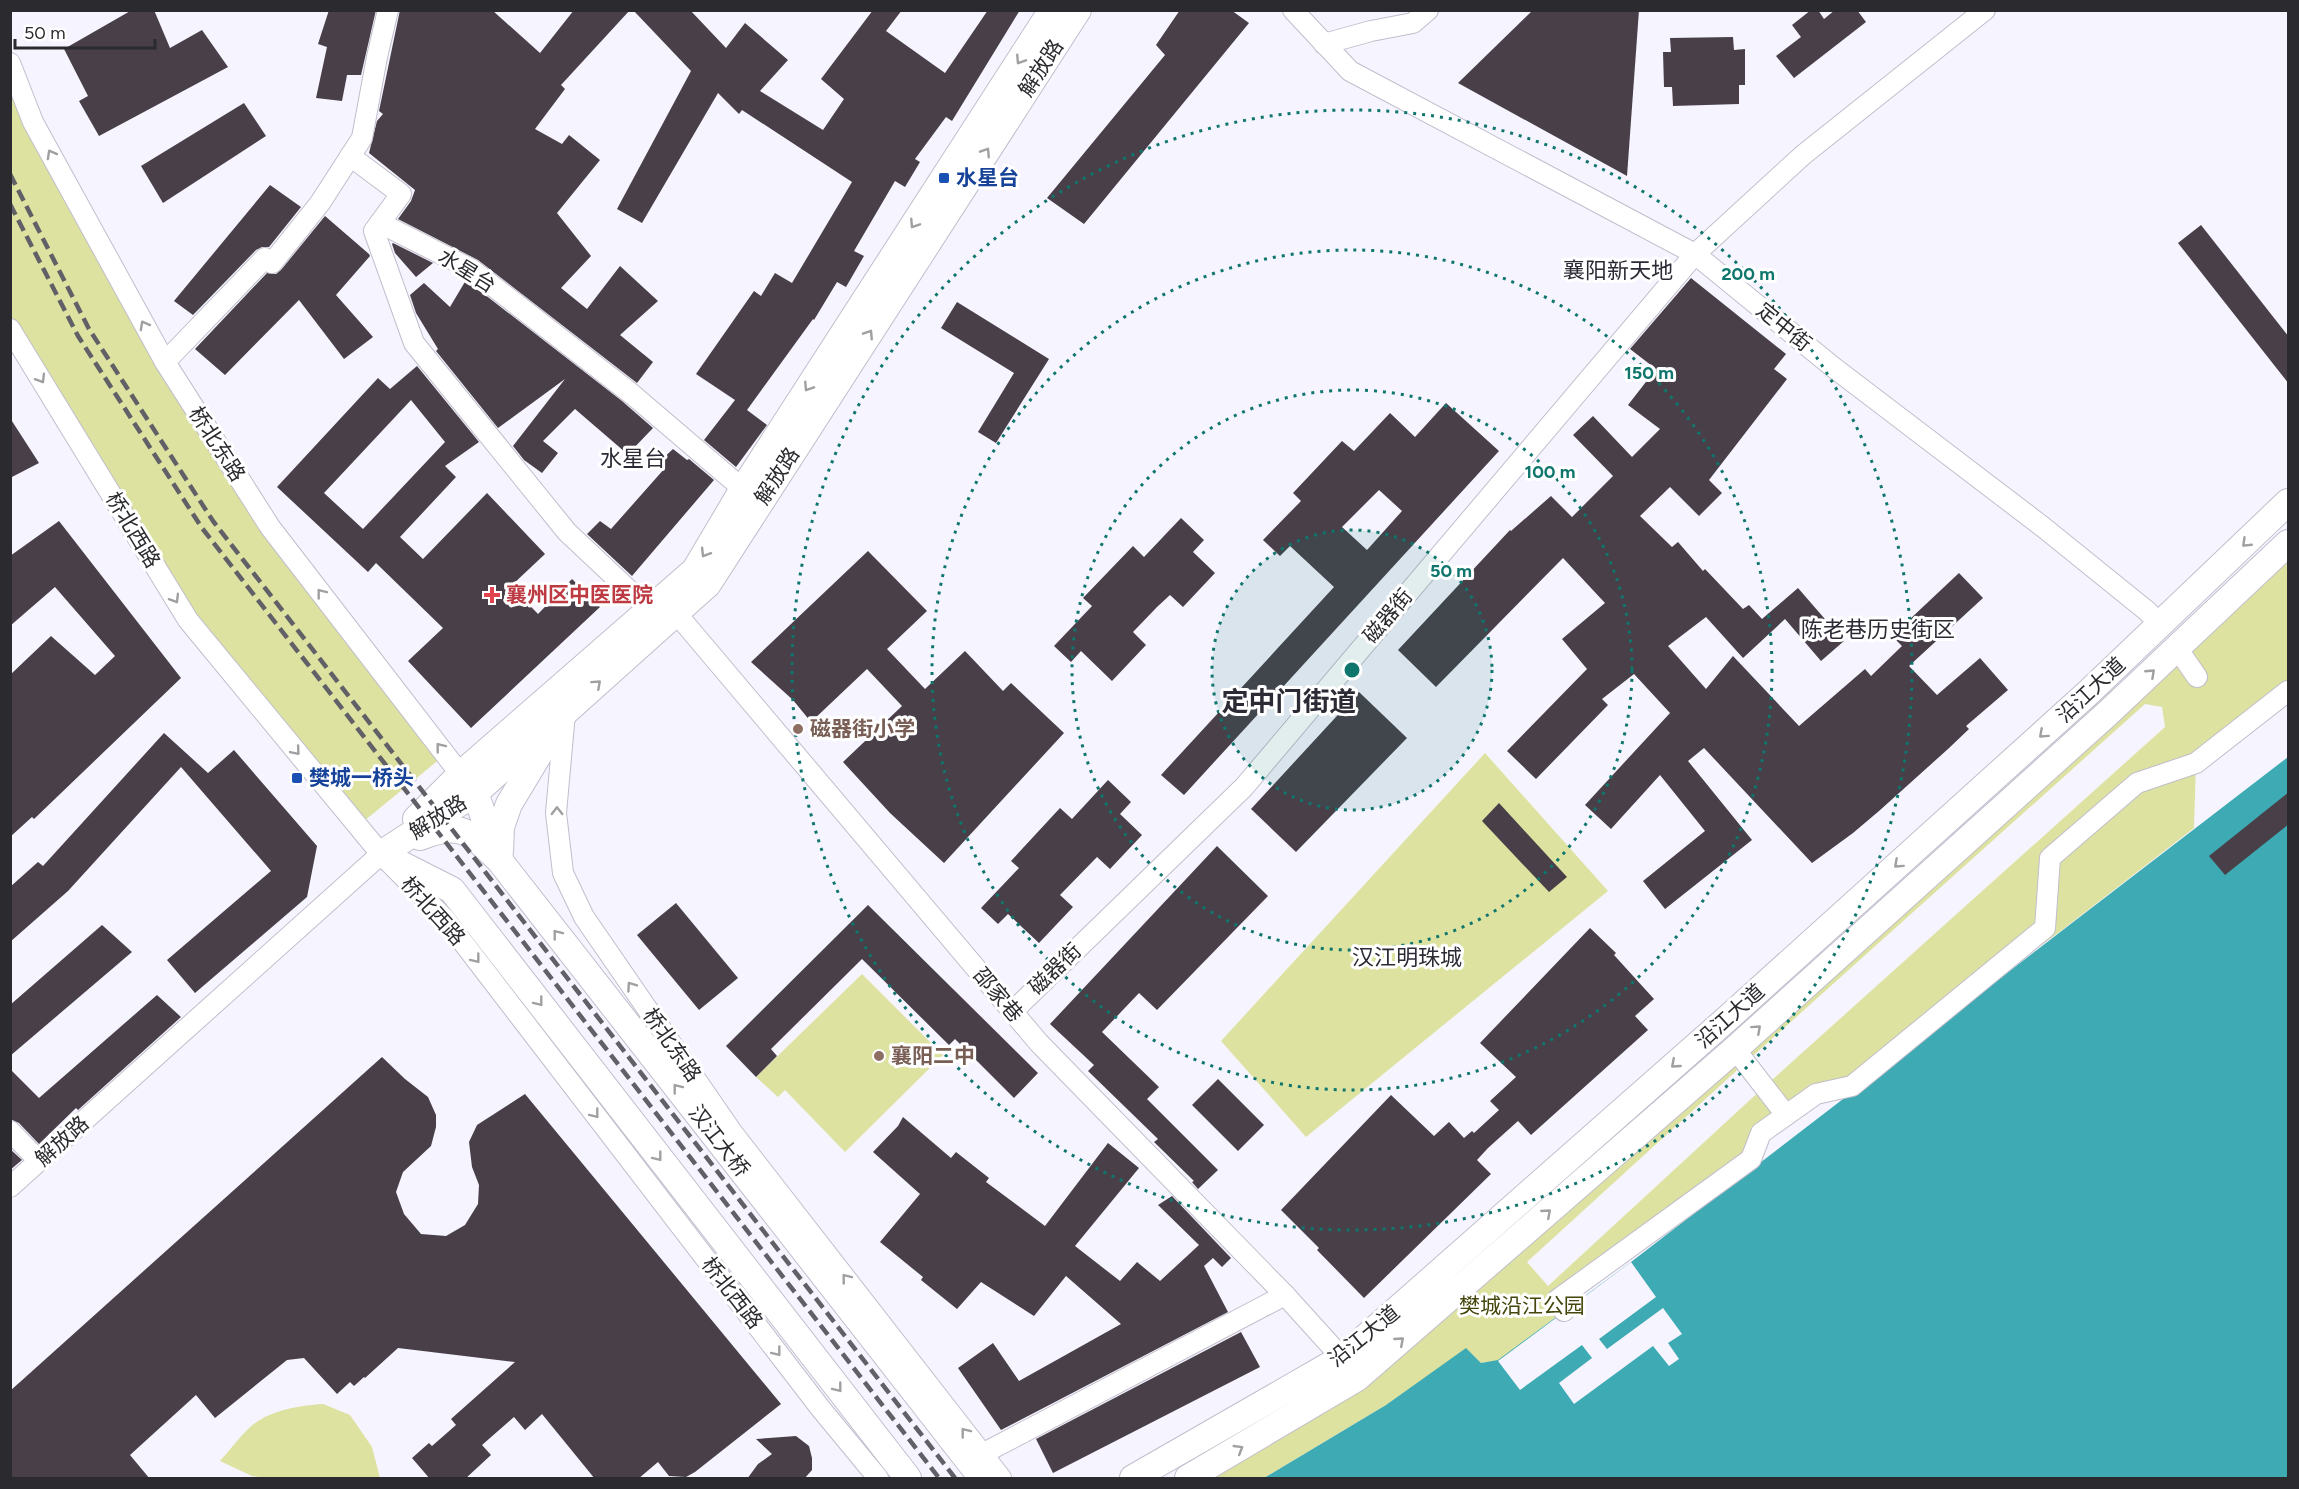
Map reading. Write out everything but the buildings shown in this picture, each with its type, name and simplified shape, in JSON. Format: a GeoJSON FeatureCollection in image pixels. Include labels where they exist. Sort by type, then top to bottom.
{"type":"FeatureCollection","features":[{"type":"Feature","properties":{"kind":"main road","name":"解放路"},"geometry":{"type":"LineString","coordinates":[[468,784],[695,570],[743,489],[1052,10]]}},
{"type":"Feature","properties":{"kind":"main road","name":"解放路"},"geometry":{"type":"LineString","coordinates":[[381,854],[468,784],[565,713],[708,584],[1078,10]]}},
{"type":"Feature","properties":{"kind":"main road","name":"沿江大道"},"geometry":{"type":"LineString","coordinates":[[1133,1479],[1342,1358],[1729,1017],[2161,625],[2289,502]]}},
{"type":"Feature","properties":{"kind":"main road","name":"沿江大道"},"geometry":{"type":"LineString","coordinates":[[1188,1479],[1357,1378],[1735,1049],[2090,729],[2289,543]]}},
{"type":"Feature","properties":{"kind":"main road"},"geometry":{"type":"LineString","coordinates":[[500,861],[501,827],[509,804],[521,781],[565,713]]}},
{"type":"Feature","properties":{"kind":"main road","name":"汉江大桥"},"geometry":{"type":"LineString","coordinates":[[468,784],[500,861],[982,1466]]}},
{"type":"Feature","properties":{"kind":"main road"},"geometry":{"type":"LineString","coordinates":[[381,854],[441,828],[461,830],[475,837],[500,861]]}},
{"type":"Feature","properties":{"kind":"main road"},"geometry":{"type":"LineString","coordinates":[[381,854],[452,890],[908,1479]]}},
{"type":"Feature","properties":{"kind":"street"},"geometry":{"type":"LineString","coordinates":[[165,362],[265,258],[272,263],[320,203],[362,138],[388,10]]}},
{"type":"Feature","properties":{"kind":"street","name":"定中街"},"geometry":{"type":"LineString","coordinates":[[1293,10],[1350,71],[1695,254],[1833,367],[2043,527],[2147,611],[2161,625]]}},
{"type":"Feature","properties":{"kind":"street"},"geometry":{"type":"LineString","coordinates":[[1324,44],[1371,31],[1413,23],[1428,10]]}},
{"type":"Feature","properties":{"kind":"street","name":"磁器街"},"geometry":{"type":"LineString","coordinates":[[1012,1012],[1244,787],[1695,254],[1803,155],[1985,10]]}},
{"type":"Feature","properties":{"kind":"street","name":"桥北东路"},"geometry":{"type":"LineString","coordinates":[[10,63],[33,122],[165,362],[270,527],[468,784]]}},
{"type":"Feature","properties":{"kind":"street"},"geometry":{"type":"LineString","coordinates":[[350,156],[401,194],[374,231],[414,343],[567,532],[650,610]]}},
{"type":"Feature","properties":{"kind":"street","name":"水星台"},"geometry":{"type":"LineString","coordinates":[[380,223],[471,269],[633,394],[743,489]]}},
{"type":"Feature","properties":{"kind":"street","name":"桥北西路"},"geometry":{"type":"LineString","coordinates":[[10,329],[188,620],[381,854],[445,919],[821,1409],[878,1479]]}},
{"type":"Feature","properties":{"kind":"street","name":"邵家巷"},"geometry":{"type":"LineString","coordinates":[[676,613],[1039,1043],[1285,1295],[1342,1358]]}},
{"type":"Feature","properties":{"kind":"street"},"geometry":{"type":"LineString","coordinates":[[2177,648],[2197,677]]}},
{"type":"Feature","properties":{"kind":"street"},"geometry":{"type":"LineString","coordinates":[[1564,1311],[1557,1300],[1751,1159],[1761,1133],[1816,1094],[1852,1086],[2045,928],[2049,858],[2137,783],[2196,763],[2289,691]]}},
{"type":"Feature","properties":{"kind":"street","name":"桥北东路"},"geometry":{"type":"LineString","coordinates":[[565,713],[556,813],[563,873],[584,917],[732,1132],[982,1466],[1001,1479]]}},
{"type":"Feature","properties":{"kind":"street","name":"解放路"},"geometry":{"type":"LineString","coordinates":[[10,1187],[381,854]]}},
{"type":"Feature","properties":{"kind":"street"},"geometry":{"type":"LineString","coordinates":[[1735,1049],[1786,1115]]}},
{"type":"Feature","properties":{"kind":"street"},"geometry":{"type":"LineString","coordinates":[[10,1131],[39,1161]]}},
{"type":"Feature","properties":{"kind":"street"},"geometry":{"type":"LineString","coordinates":[[982,1466],[1285,1295]]}},
{"type":"Feature","properties":{"kind":"green space"},"geometry":{"type":"Polygon","coordinates":[[[10,63],[33,122],[270,527],[446,754],[364,821],[192,624],[11,328],[10,63]]]}},
{"type":"Feature","properties":{"kind":"green space","name":"樊城沿江公园"},"geometry":{"type":"Polygon","coordinates":[[[2288,535],[2288,691],[2196,763],[2194,828],[2062,930],[1852,1086],[1761,1133],[1751,1159],[1558,1300],[1564,1311],[1498,1361],[1481,1363],[1466,1349],[1386,1405],[1264,1478],[1186,1478],[1442,1304],[2121,682],[2288,535]],[[2145,704],[1527,1262],[1548,1286],[1764,1087],[2165,727],[2162,707],[2145,704]]]}},
{"type":"Feature","properties":{"kind":"green space"},"geometry":{"type":"Polygon","coordinates":[[[1485,753],[1608,891],[1306,1137],[1221,1041],[1485,753]]]}},
{"type":"Feature","properties":{"kind":"green space"},"geometry":{"type":"Polygon","coordinates":[[[862,974],[943,1055],[845,1152],[785,1090],[778,1097],[756,1077],[862,974]]]}},
{"type":"Feature","properties":{"kind":"green space"},"geometry":{"type":"Polygon","coordinates":[[[323,1404],[350,1415],[372,1447],[380,1478],[265,1478],[252,1476],[220,1461],[248,1429],[264,1417],[293,1408],[323,1404]]]}},
{"type":"Feature","properties":{"kind":"water"},"geometry":{"type":"Polygon","coordinates":[[[2288,757],[2288,1478],[1264,1478],[1386,1405],[1466,1348],[1481,1363],[1498,1360],[1631,1262],[2288,757]]]}},
{"type":"Feature","properties":{"kind":"pier"},"geometry":{"type":"Polygon","coordinates":[[[1631,1262],[1656,1297],[1599,1339],[1607,1349],[1663,1308],[1682,1334],[1668,1343],[1679,1359],[1669,1366],[1653,1346],[1574,1404],[1559,1383],[1592,1358],[1582,1345],[1520,1390],[1498,1361],[1631,1262]]]}},
{"type":"Feature","properties":{"kind":"railway"},"geometry":{"type":"LineString","coordinates":[[10,174],[89,329],[213,521],[955,1478]]}},
{"type":"Feature","properties":{"kind":"railway"},"geometry":{"type":"LineString","coordinates":[[10,204],[78,336],[202,528],[939,1478]]}},
{"type":"Feature","properties":{"kind":"place","name":"水星台"},"geometry":{"type":"Point","coordinates":[944,178]}},
{"type":"Feature","properties":{"kind":"place","name":"襄州区中医医院"},"geometry":{"type":"Point","coordinates":[492,595]}},
{"type":"Feature","properties":{"kind":"place","name":"磁器街小学"},"geometry":{"type":"Point","coordinates":[798,729]}},
{"type":"Feature","properties":{"kind":"place","name":"樊城一桥头"},"geometry":{"type":"Point","coordinates":[297,778]}},
{"type":"Feature","properties":{"kind":"place","name":"襄阳二中"},"geometry":{"type":"Point","coordinates":[879,1056]}},
{"type":"Feature","properties":{"kind":"district","name":"襄阳新天地"},"geometry":{"type":"Point","coordinates":[1618,270]}},
{"type":"Feature","properties":{"kind":"district","name":"水星台"},"geometry":{"type":"Point","coordinates":[633,458]}},
{"type":"Feature","properties":{"kind":"district","name":"陈老巷历史街区"},"geometry":{"type":"Point","coordinates":[1878,629]}},
{"type":"Feature","properties":{"kind":"district","name":"定中门街道"},"geometry":{"type":"Point","coordinates":[1289,702]}},
{"type":"Feature","properties":{"kind":"district","name":"汉江明珠城"},"geometry":{"type":"Point","coordinates":[1407,957]}}]}
